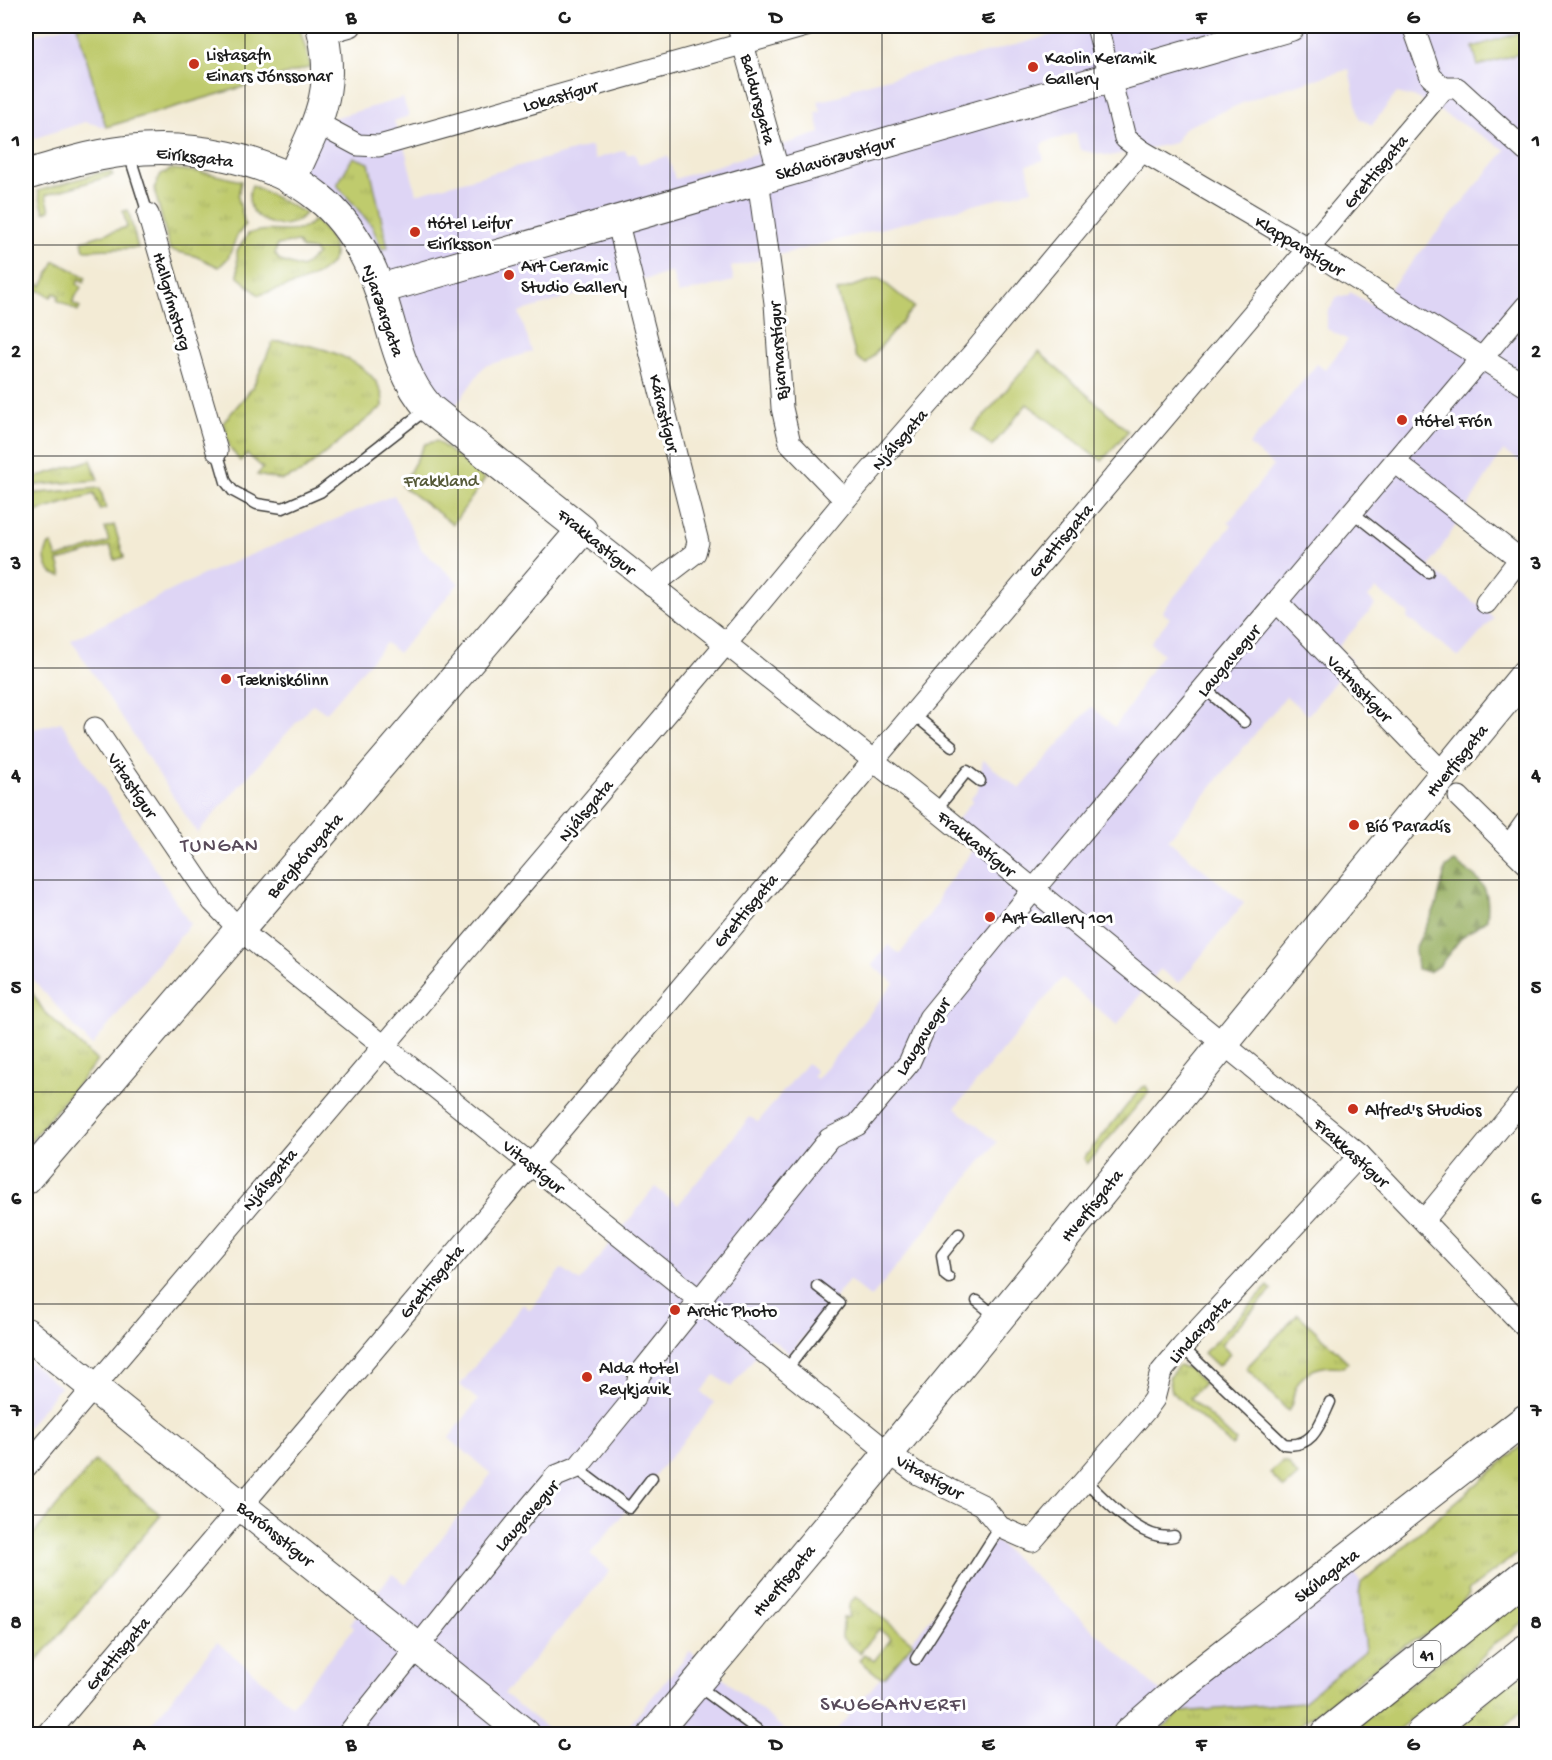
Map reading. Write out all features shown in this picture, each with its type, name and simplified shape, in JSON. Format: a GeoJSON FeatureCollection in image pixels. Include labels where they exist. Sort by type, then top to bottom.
{"type":"FeatureCollection","features":[{"type":"Feature","properties":{"kind":"main road","name":"41"},"geometry":{"type":"LineString","coordinates":[[1328,1734],[1527,1575]]}},
{"type":"Feature","properties":{"kind":"main road"},"geometry":{"type":"LineString","coordinates":[[1422,1734],[1527,1651]]}},
{"type":"Feature","properties":{"kind":"street","name":"Lokastígur"},"geometry":{"type":"LineString","coordinates":[[317,123],[358,145],[379,146],[741,35],[806,26]]}},
{"type":"Feature","properties":{"kind":"street","name":"Klapparstígur"},"geometry":{"type":"LineString","coordinates":[[1097,26],[1125,138],[1309,249],[1527,386]]}},
{"type":"Feature","properties":{"kind":"street","name":"Skólavörðustígur"},"geometry":{"type":"LineString","coordinates":[[380,288],[1290,26]]}},
{"type":"Feature","properties":{"kind":"street"},"geometry":{"type":"LineString","coordinates":[[1413,26],[1431,77],[1444,88],[1456,88],[1527,151]]}},
{"type":"Feature","properties":{"kind":"street"},"geometry":{"type":"LineString","coordinates":[[291,180],[317,123],[326,97],[332,28]]}},
{"type":"Feature","properties":{"kind":"street","name":"Baldursgata"},"geometry":{"type":"LineString","coordinates":[[741,35],[768,176]]}},
{"type":"Feature","properties":{"kind":"street","name":"Grettisgata"},"geometry":{"type":"LineString","coordinates":[[48,1734],[1444,88]]}},
{"type":"Feature","properties":{"kind":"street","name":"Eiríksgata"},"geometry":{"type":"LineString","coordinates":[[26,175],[79,159],[128,151],[168,150],[218,156],[256,165],[291,180]]}},
{"type":"Feature","properties":{"kind":"street","name":"Njálsgata"},"geometry":{"type":"LineString","coordinates":[[26,1467],[725,645],[845,500],[975,351],[1142,150]]}},
{"type":"Feature","properties":{"kind":"street","name":"Bjarnarstígur"},"geometry":{"type":"LineString","coordinates":[[768,176],[782,408],[790,443],[845,500]]}},
{"type":"Feature","properties":{"kind":"street","name":"Njarðargata"},"geometry":{"type":"LineString","coordinates":[[291,180],[320,198],[341,221],[364,255],[380,288],[408,382]]}},
{"type":"Feature","properties":{"kind":"street","name":"Hallgrímstorg"},"geometry":{"type":"LineString","coordinates":[[148,214],[217,451]]}},
{"type":"Feature","properties":{"kind":"street","name":"Kárastígur"},"geometry":{"type":"LineString","coordinates":[[617,220],[698,543],[695,553],[652,586]]}},
{"type":"Feature","properties":{"kind":"street","name":"Laugavegur"},"geometry":{"type":"LineString","coordinates":[[348,1734],[556,1476],[576,1468],[635,1397],[639,1375],[829,1139],[857,1125],[909,1063],[929,1018],[1034,889],[1527,306]]}},
{"type":"Feature","properties":{"kind":"street","name":"Frakkastígur"},"geometry":{"type":"LineString","coordinates":[[408,382],[429,408],[725,645],[873,759],[1360,1155],[1527,1328]]}},
{"type":"Feature","properties":{"kind":"street"},"geometry":{"type":"LineString","coordinates":[[1395,462],[1523,555],[1486,603]]}},
{"type":"Feature","properties":{"kind":"street","name":"Bergþórugata"},"geometry":{"type":"LineString","coordinates":[[26,1179],[582,530]]}},
{"type":"Feature","properties":{"kind":"street","name":"Vatnsstígur"},"geometry":{"type":"LineString","coordinates":[[1276,602],[1527,863]]}},
{"type":"Feature","properties":{"kind":"street","name":"Hverfisgata"},"geometry":{"type":"LineString","coordinates":[[654,1734],[889,1453],[988,1310],[1452,786],[1527,674]]}},
{"type":"Feature","properties":{"kind":"street","name":"Vitastígur"},"geometry":{"type":"LineString","coordinates":[[94,728],[213,902],[240,930],[889,1453],[918,1474],[982,1505],[1000,1527],[1032,1541]]}},
{"type":"Feature","properties":{"kind":"street"},"geometry":{"type":"LineString","coordinates":[[1509,846],[1527,822]]}},
{"type":"Feature","properties":{"kind":"street"},"geometry":{"type":"LineString","coordinates":[[1424,1220],[1527,1096]]}},
{"type":"Feature","properties":{"kind":"street","name":"Lindargata"},"geometry":{"type":"LineString","coordinates":[[1032,1541],[1146,1410],[1154,1398],[1161,1372],[1182,1347],[1360,1155]]}},
{"type":"Feature","properties":{"kind":"street","name":"Barónsstígur"},"geometry":{"type":"LineString","coordinates":[[26,1333],[525,1734]]}},
{"type":"Feature","properties":{"kind":"street","name":"Skúlagata"},"geometry":{"type":"LineString","coordinates":[[1128,1734],[1179,1689],[1527,1419]]}},
{"type":"Feature","properties":{"kind":"lane","name":"Hallgrímstorg"},"geometry":{"type":"LineString","coordinates":[[128,151],[148,214]]}},
{"type":"Feature","properties":{"kind":"lane"},"geometry":{"type":"LineString","coordinates":[[217,451],[226,482],[233,490],[257,504],[283,508],[320,492],[429,408]]}},
{"type":"Feature","properties":{"kind":"lane"},"geometry":{"type":"LineString","coordinates":[[1352,512],[1428,572]]}},
{"type":"Feature","properties":{"kind":"lane"},"geometry":{"type":"LineString","coordinates":[[1204,688],[1244,722]]}},
{"type":"Feature","properties":{"kind":"lane"},"geometry":{"type":"LineString","coordinates":[[912,713],[952,746]]}},
{"type":"Feature","properties":{"kind":"lane"},"geometry":{"type":"LineString","coordinates":[[936,810],[967,771],[980,781]]}},
{"type":"Feature","properties":{"kind":"lane"},"geometry":{"type":"LineString","coordinates":[[949,1278],[945,1275],[942,1255],[958,1234]]}},
{"type":"Feature","properties":{"kind":"lane"},"geometry":{"type":"LineString","coordinates":[[786,1370],[839,1303],[817,1286]]}},
{"type":"Feature","properties":{"kind":"lane"},"geometry":{"type":"LineString","coordinates":[[1182,1347],[1284,1444],[1294,1446],[1309,1440],[1317,1430],[1330,1402]]}},
{"type":"Feature","properties":{"kind":"lane"},"geometry":{"type":"LineString","coordinates":[[576,1468],[629,1508],[652,1478]]}},
{"type":"Feature","properties":{"kind":"lane"},"geometry":{"type":"LineString","coordinates":[[1084,1480],[1141,1530],[1164,1538],[1174,1536]]}},
{"type":"Feature","properties":{"kind":"lane"},"geometry":{"type":"LineString","coordinates":[[916,1659],[1000,1527]]}},
{"type":"Feature","properties":{"kind":"lane"},"geometry":{"type":"LineString","coordinates":[[696,1684],[763,1734]]}},
{"type":"Feature","properties":{"kind":"shaded area"},"geometry":{"type":"Polygon","coordinates":[[[68,26],[77,26],[106,127],[85,122],[26,141],[26,37],[68,26]]]}},
{"type":"Feature","properties":{"kind":"shaded area"},"geometry":{"type":"Polygon","coordinates":[[[1087,26],[1526,26],[1526,466],[1503,451],[1429,567],[1494,618],[1459,657],[1407,618],[1409,614],[1376,589],[1368,597],[1375,605],[1338,647],[1352,661],[1308,715],[1286,696],[1168,840],[1244,903],[1179,983],[1160,969],[1117,1025],[1062,978],[955,1108],[997,1142],[871,1298],[849,1280],[790,1354],[770,1338],[731,1387],[715,1375],[701,1392],[715,1403],[590,1554],[610,1571],[504,1694],[554,1734],[143,1734],[217,1642],[292,1705],[354,1628],[350,1624],[392,1574],[406,1584],[491,1474],[449,1438],[478,1400],[460,1385],[523,1304],[530,1310],[562,1269],[580,1282],[655,1187],[678,1205],[750,1117],[758,1122],[807,1063],[816,1071],[813,1076],[817,1079],[894,983],[872,965],[888,945],[900,954],[938,903],[940,893],[976,847],[952,827],[973,800],[971,798],[978,789],[983,760],[1020,789],[1091,707],[1115,727],[1133,701],[1143,680],[1163,654],[1150,643],[1170,618],[1162,612],[1232,525],[1228,523],[1273,466],[1249,445],[1317,364],[1325,370],[1348,340],[1327,329],[1327,314],[1337,297],[1348,296],[1350,292],[1370,304],[1378,303],[1506,150],[1417,98],[1397,93],[1372,125],[1359,118],[1349,69],[1259,96],[1184,128],[1175,143],[1110,156],[1080,150],[1076,133],[1043,143],[1041,147],[1044,160],[1027,165],[1032,190],[731,267],[734,281],[678,294],[672,272],[649,279],[634,278],[519,312],[532,352],[484,366],[447,418],[432,404],[390,309],[298,179],[323,121],[403,98],[409,116],[394,121],[406,153],[416,194],[591,146],[595,159],[625,150],[627,155],[635,153],[638,164],[668,156],[675,179],[820,133],[816,113],[821,112],[818,101],[842,96],[852,91],[851,88],[1087,26]]]}},
{"type":"Feature","properties":{"kind":"shaded area","name":"Tækniskólinn"},"geometry":{"type":"Polygon","coordinates":[[[394,495],[422,550],[459,583],[398,653],[386,643],[326,713],[313,704],[197,833],[71,640],[205,574],[394,495]]]}},
{"type":"Feature","properties":{"kind":"shaded area"},"geometry":{"type":"Polygon","coordinates":[[[61,722],[190,924],[92,1046],[26,972],[26,731],[61,722]]]}},
{"type":"Feature","properties":{"kind":"shaded area"},"geometry":{"type":"Polygon","coordinates":[[[26,1359],[60,1387],[26,1429],[26,1359]]]}},
{"type":"Feature","properties":{"kind":"shaded area"},"geometry":{"type":"Polygon","coordinates":[[[996,1541],[1173,1703],[1348,1565],[1361,1583],[1359,1594],[1365,1651],[1303,1702],[1182,1712],[1205,1734],[833,1734],[996,1541]]]}},
{"type":"Feature","properties":{"kind":"shaded area"},"geometry":{"type":"Polygon","coordinates":[[[690,1651],[790,1734],[622,1734],[690,1651]]]}},
{"type":"Feature","properties":{"kind":"green space"},"geometry":{"type":"Polygon","coordinates":[[[77,26],[299,26],[311,67],[106,127],[77,26]]]}},
{"type":"Feature","properties":{"kind":"green space"},"geometry":{"type":"Polygon","coordinates":[[[1526,31],[1526,52],[1478,66],[1473,47],[1526,31]]]}},
{"type":"Feature","properties":{"kind":"green space"},"geometry":{"type":"Polygon","coordinates":[[[353,157],[369,163],[388,248],[382,249],[372,226],[337,185],[353,157]]]}},
{"type":"Feature","properties":{"kind":"green space"},"geometry":{"type":"Polygon","coordinates":[[[172,169],[207,173],[241,181],[238,197],[245,225],[237,236],[228,258],[219,267],[195,256],[170,250],[154,188],[161,174],[172,169]]]}},
{"type":"Feature","properties":{"kind":"green space"},"geometry":{"type":"Polygon","coordinates":[[[102,172],[111,172],[113,175],[46,195],[50,210],[44,212],[38,191],[102,172]]]}},
{"type":"Feature","properties":{"kind":"green space"},"geometry":{"type":"Polygon","coordinates":[[[252,185],[305,213],[298,220],[288,224],[277,225],[267,222],[251,208],[249,198],[252,185]]]}},
{"type":"Feature","properties":{"kind":"green space"},"geometry":{"type":"Polygon","coordinates":[[[128,210],[138,248],[84,250],[82,241],[127,227],[123,211],[128,210]]]}},
{"type":"Feature","properties":{"kind":"green space"},"geometry":{"type":"Polygon","coordinates":[[[314,220],[329,237],[334,251],[331,263],[322,272],[292,285],[259,295],[238,277],[237,251],[248,234],[256,231],[299,230],[314,220]],[[298,242],[277,245],[275,254],[280,261],[302,268],[317,254],[313,250],[302,249],[298,242]]]}},
{"type":"Feature","properties":{"kind":"green space"},"geometry":{"type":"Polygon","coordinates":[[[55,261],[86,277],[84,282],[79,279],[77,284],[81,287],[72,303],[80,307],[78,311],[57,300],[59,296],[54,293],[51,297],[30,286],[33,281],[42,286],[55,261]]]}},
{"type":"Feature","properties":{"kind":"green space"},"geometry":{"type":"Polygon","coordinates":[[[879,278],[914,307],[866,364],[856,357],[837,291],[879,278]]]}},
{"type":"Feature","properties":{"kind":"green space"},"geometry":{"type":"Polygon","coordinates":[[[273,342],[288,342],[324,350],[359,365],[372,377],[381,390],[383,406],[302,472],[282,480],[257,475],[263,468],[247,454],[240,461],[230,448],[223,423],[253,387],[273,342]]]}},
{"type":"Feature","properties":{"kind":"green space"},"geometry":{"type":"Polygon","coordinates":[[[1039,352],[1128,431],[1102,461],[1027,404],[992,446],[972,430],[1039,352]]]}},
{"type":"Feature","properties":{"kind":"green space","name":"Frakkland"},"geometry":{"type":"Polygon","coordinates":[[[437,441],[485,479],[453,524],[402,486],[425,444],[437,441]]]}},
{"type":"Feature","properties":{"kind":"green space"},"geometry":{"type":"Polygon","coordinates":[[[91,460],[98,480],[26,486],[26,480],[91,460]]]}},
{"type":"Feature","properties":{"kind":"green space"},"geometry":{"type":"Polygon","coordinates":[[[100,488],[106,508],[100,510],[94,494],[26,515],[26,494],[100,488]]]}},
{"type":"Feature","properties":{"kind":"green space"},"geometry":{"type":"Polygon","coordinates":[[[114,525],[124,557],[115,560],[110,546],[58,561],[62,576],[52,573],[46,565],[45,555],[49,545],[52,544],[57,558],[109,542],[105,528],[114,525]]]}},
{"type":"Feature","properties":{"kind":"green space"},"geometry":{"type":"Polygon","coordinates":[[[1455,862],[1478,879],[1482,885],[1487,898],[1487,919],[1462,937],[1440,965],[1429,972],[1417,969],[1415,949],[1436,906],[1446,867],[1455,862]]]}},
{"type":"Feature","properties":{"kind":"green space"},"geometry":{"type":"Polygon","coordinates":[[[26,983],[43,1010],[97,1061],[26,1146],[26,983]]]}},
{"type":"Feature","properties":{"kind":"green space"},"geometry":{"type":"Polygon","coordinates":[[[1146,1086],[1149,1092],[1087,1164],[1084,1158],[1142,1087],[1146,1086]]]}},
{"type":"Feature","properties":{"kind":"green space"},"geometry":{"type":"Polygon","coordinates":[[[1268,1286],[1272,1290],[1221,1344],[1230,1354],[1218,1366],[1204,1353],[1268,1286]]]}},
{"type":"Feature","properties":{"kind":"green space"},"geometry":{"type":"Polygon","coordinates":[[[1298,1314],[1348,1362],[1343,1367],[1328,1366],[1314,1369],[1303,1376],[1295,1389],[1288,1411],[1246,1368],[1298,1314]]]}},
{"type":"Feature","properties":{"kind":"green space"},"geometry":{"type":"Polygon","coordinates":[[[1178,1366],[1188,1368],[1204,1383],[1190,1398],[1236,1441],[1232,1446],[1172,1392],[1169,1377],[1178,1366]]]}},
{"type":"Feature","properties":{"kind":"green space"},"geometry":{"type":"Polygon","coordinates":[[[1526,1442],[1526,1547],[1468,1591],[1469,1595],[1439,1627],[1401,1648],[1288,1734],[1154,1734],[1181,1712],[1303,1702],[1365,1651],[1359,1594],[1361,1583],[1526,1442]]]}},
{"type":"Feature","properties":{"kind":"green space"},"geometry":{"type":"Polygon","coordinates":[[[95,1461],[161,1515],[26,1674],[26,1543],[95,1461]]]}},
{"type":"Feature","properties":{"kind":"green space"},"geometry":{"type":"Polygon","coordinates":[[[1282,1462],[1287,1462],[1298,1476],[1284,1488],[1270,1473],[1282,1462]]]}},
{"type":"Feature","properties":{"kind":"green space"},"geometry":{"type":"Polygon","coordinates":[[[1526,1593],[1526,1621],[1493,1645],[1453,1687],[1392,1734],[1347,1734],[1526,1593]]]}},
{"type":"Feature","properties":{"kind":"green space"},"geometry":{"type":"Polygon","coordinates":[[[856,1596],[913,1643],[885,1677],[880,1677],[859,1660],[864,1654],[874,1661],[891,1639],[879,1629],[860,1653],[842,1638],[843,1618],[849,1617],[849,1604],[856,1596]]]}},
{"type":"Feature","properties":{"kind":"green space"},"geometry":{"type":"Polygon","coordinates":[[[1521,1672],[1526,1680],[1526,1707],[1497,1734],[1447,1734],[1521,1672]]]}},
{"type":"Feature","properties":{"kind":"place","name":"Listasafn Einars Jónssonar"},"geometry":{"type":"Point","coordinates":[194,64]}},
{"type":"Feature","properties":{"kind":"place","name":"Kaolin Keramik Gallery"},"geometry":{"type":"Point","coordinates":[1033,67]}},
{"type":"Feature","properties":{"kind":"place","name":"Hótel Leifur Eiríksson"},"geometry":{"type":"Point","coordinates":[415,232]}},
{"type":"Feature","properties":{"kind":"place","name":"Art Ceramic Studio Gallery"},"geometry":{"type":"Point","coordinates":[509,275]}},
{"type":"Feature","properties":{"kind":"place","name":"Hótel Frón"},"geometry":{"type":"Point","coordinates":[1402,420]}},
{"type":"Feature","properties":{"kind":"place","name":"Tækniskólinn"},"geometry":{"type":"Point","coordinates":[226,679]}},
{"type":"Feature","properties":{"kind":"place","name":"Bíó Paradís"},"geometry":{"type":"Point","coordinates":[1354,825]}},
{"type":"Feature","properties":{"kind":"place","name":"Art Gallery 101"},"geometry":{"type":"Point","coordinates":[990,917]}},
{"type":"Feature","properties":{"kind":"place","name":"Alfred's Studios"},"geometry":{"type":"Point","coordinates":[1353,1109]}},
{"type":"Feature","properties":{"kind":"place","name":"Arctic Photo"},"geometry":{"type":"Point","coordinates":[675,1310]}},
{"type":"Feature","properties":{"kind":"place","name":"Alda Hotel Reykjavik"},"geometry":{"type":"Point","coordinates":[587,1377]}},
{"type":"Feature","properties":{"kind":"district","name":"TUNGAN"},"geometry":{"type":"Point","coordinates":[220,844]}},
{"type":"Feature","properties":{"kind":"district","name":"SKUGGAHVERFI"},"geometry":{"type":"Point","coordinates":[894,1703]}}]}
